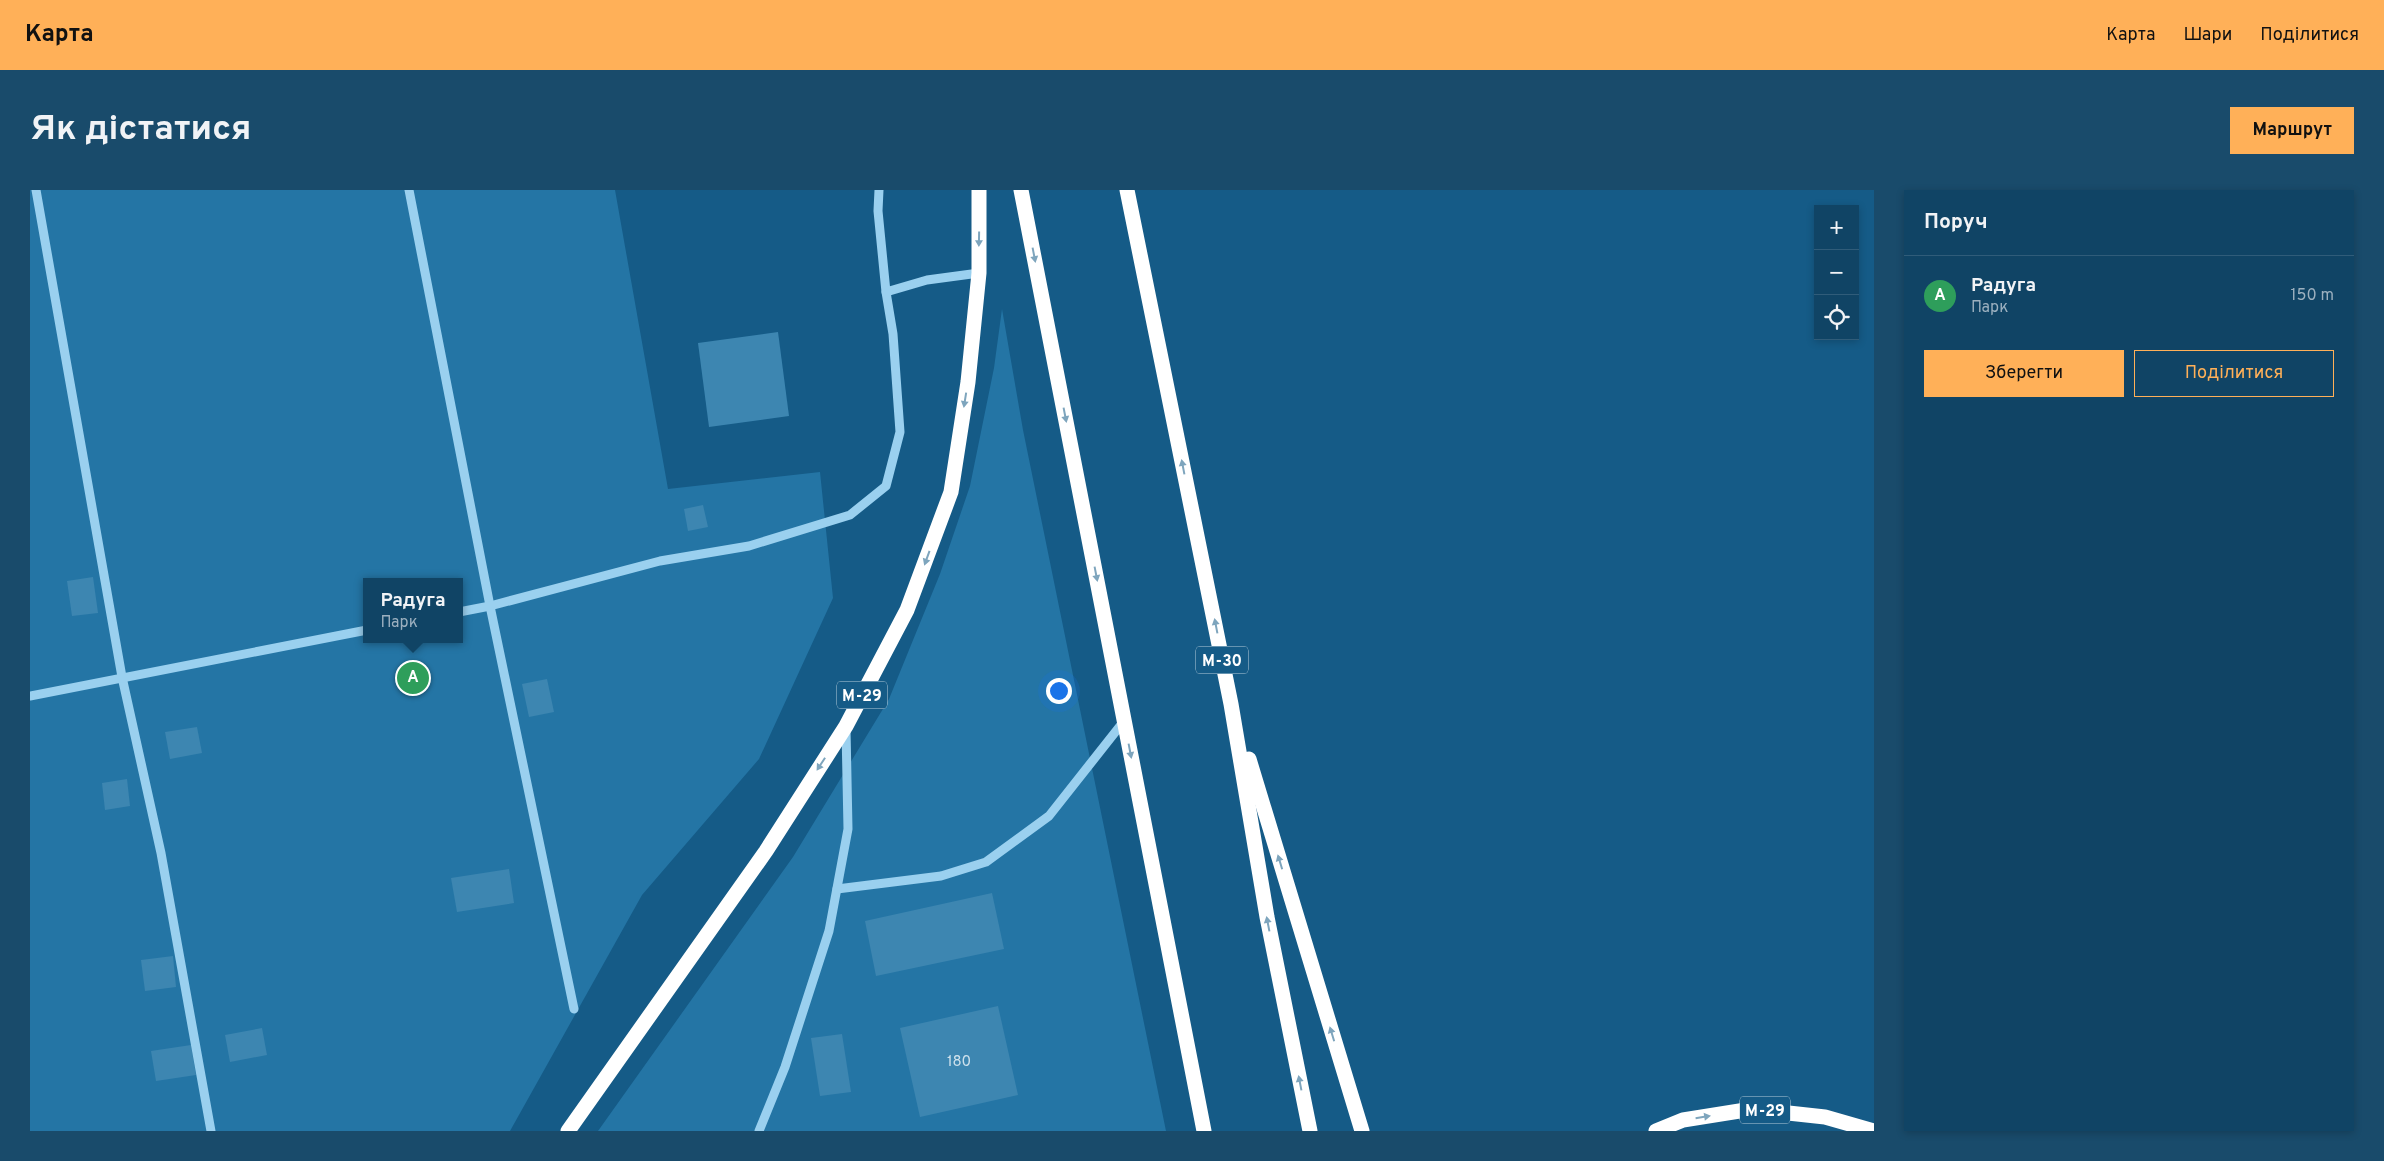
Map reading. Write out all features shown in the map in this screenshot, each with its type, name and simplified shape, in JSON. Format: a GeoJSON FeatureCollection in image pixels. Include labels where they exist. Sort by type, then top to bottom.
{"type":"FeatureCollection","features":[{"type":"Feature","properties":{"kind":"highway","name":"М-29"},"geometry":{"type":"LineString","coordinates":[[568,1131],[766,851],[846,726],[907,610],[950,492],[968,382],[979,273],[979,190]]}},
{"type":"Feature","properties":{"kind":"highway"},"geometry":{"type":"LineString","coordinates":[[1021,190],[1204,1131]]}},
{"type":"Feature","properties":{"kind":"highway","name":"М-30"},"geometry":{"type":"LineString","coordinates":[[1127,190],[1231,704],[1267,918],[1310,1131]]}},
{"type":"Feature","properties":{"kind":"highway"},"geometry":{"type":"LineString","coordinates":[[1231,704],[1362,1131]]}},
{"type":"Feature","properties":{"kind":"highway","name":"М-29"},"geometry":{"type":"LineString","coordinates":[[1656,1131],[1684,1120],[1752,1109],[1824,1117],[1874,1131]]}},
{"type":"Feature","properties":{"kind":"lane"},"geometry":{"type":"LineString","coordinates":[[36,190],[122,677],[161,853],[211,1131]]}},
{"type":"Feature","properties":{"kind":"lane"},"geometry":{"type":"LineString","coordinates":[[409,190],[490,606],[574,1009]]}},
{"type":"Feature","properties":{"kind":"lane"},"geometry":{"type":"LineString","coordinates":[[463,611],[490,606],[660,561],[749,546],[850,515],[886,486],[900,432],[893,334],[886,292],[878,211],[879,190]]}},
{"type":"Feature","properties":{"kind":"lane"},"geometry":{"type":"LineString","coordinates":[[886,292],[928,280],[979,273]]}},
{"type":"Feature","properties":{"kind":"lane"},"geometry":{"type":"LineString","coordinates":[[30,696],[363,631]]}},
{"type":"Feature","properties":{"kind":"lane"},"geometry":{"type":"LineString","coordinates":[[837,889],[941,876],[986,862],[1049,816],[1124,721]]}},
{"type":"Feature","properties":{"kind":"lane"},"geometry":{"type":"LineString","coordinates":[[759,1131],[791,1048],[829,931],[848,829],[846,726]]}},
{"type":"Feature","properties":{"kind":"shaded area"},"geometry":{"type":"Polygon","coordinates":[[[30,190],[615,190],[668,489],[820,472],[833,598],[759,759],[642,895],[510,1131],[30,1131],[30,190]]]}},
{"type":"Feature","properties":{"kind":"shaded area"},"geometry":{"type":"Polygon","coordinates":[[[1002,309],[1023,430],[1166,1131],[598,1131],[793,857],[889,699],[940,574],[970,486],[994,368],[1002,309]]]}},
{"type":"Feature","properties":{"kind":"building"},"geometry":{"type":"Polygon","coordinates":[[[778,332],[789,416],[709,427],[698,343],[778,332]]]}},
{"type":"Feature","properties":{"kind":"building"},"geometry":{"type":"Polygon","coordinates":[[[703,505],[708,527],[688,531],[684,509],[703,505]]]}},
{"type":"Feature","properties":{"kind":"building"},"geometry":{"type":"Polygon","coordinates":[[[93,577],[98,613],[72,616],[67,581],[93,577]]]}},
{"type":"Feature","properties":{"kind":"building"},"geometry":{"type":"Polygon","coordinates":[[[547,679],[554,712],[529,717],[522,684],[547,679]]]}},
{"type":"Feature","properties":{"kind":"building"},"geometry":{"type":"Polygon","coordinates":[[[197,727],[202,753],[170,759],[165,732],[197,727]]]}},
{"type":"Feature","properties":{"kind":"building"},"geometry":{"type":"Polygon","coordinates":[[[127,779],[130,806],[105,810],[102,783],[127,779]]]}},
{"type":"Feature","properties":{"kind":"building"},"geometry":{"type":"Polygon","coordinates":[[[509,869],[514,903],[457,912],[451,878],[509,869]]]}},
{"type":"Feature","properties":{"kind":"building"},"geometry":{"type":"Polygon","coordinates":[[[992,893],[1004,949],[876,976],[865,921],[992,893]]]}},
{"type":"Feature","properties":{"kind":"building"},"geometry":{"type":"Polygon","coordinates":[[[173,956],[176,987],[145,991],[141,960],[173,956]]]}},
{"type":"Feature","properties":{"kind":"building"},"geometry":{"type":"Polygon","coordinates":[[[998,1006],[1018,1095],[920,1117],[900,1028],[998,1006]]]}},
{"type":"Feature","properties":{"kind":"building"},"geometry":{"type":"Polygon","coordinates":[[[262,1028],[267,1055],[230,1062],[225,1035],[262,1028]]]}},
{"type":"Feature","properties":{"kind":"building"},"geometry":{"type":"Polygon","coordinates":[[[842,1034],[851,1092],[820,1096],[811,1038],[842,1034]]]}},
{"type":"Feature","properties":{"kind":"building"},"geometry":{"type":"Polygon","coordinates":[[[191,1045],[196,1075],[156,1081],[151,1051],[191,1045]]]}},
{"type":"Feature","properties":{"kind":"place","name":"Радуга"},"geometry":{"type":"Point","coordinates":[413,678]}}]}
